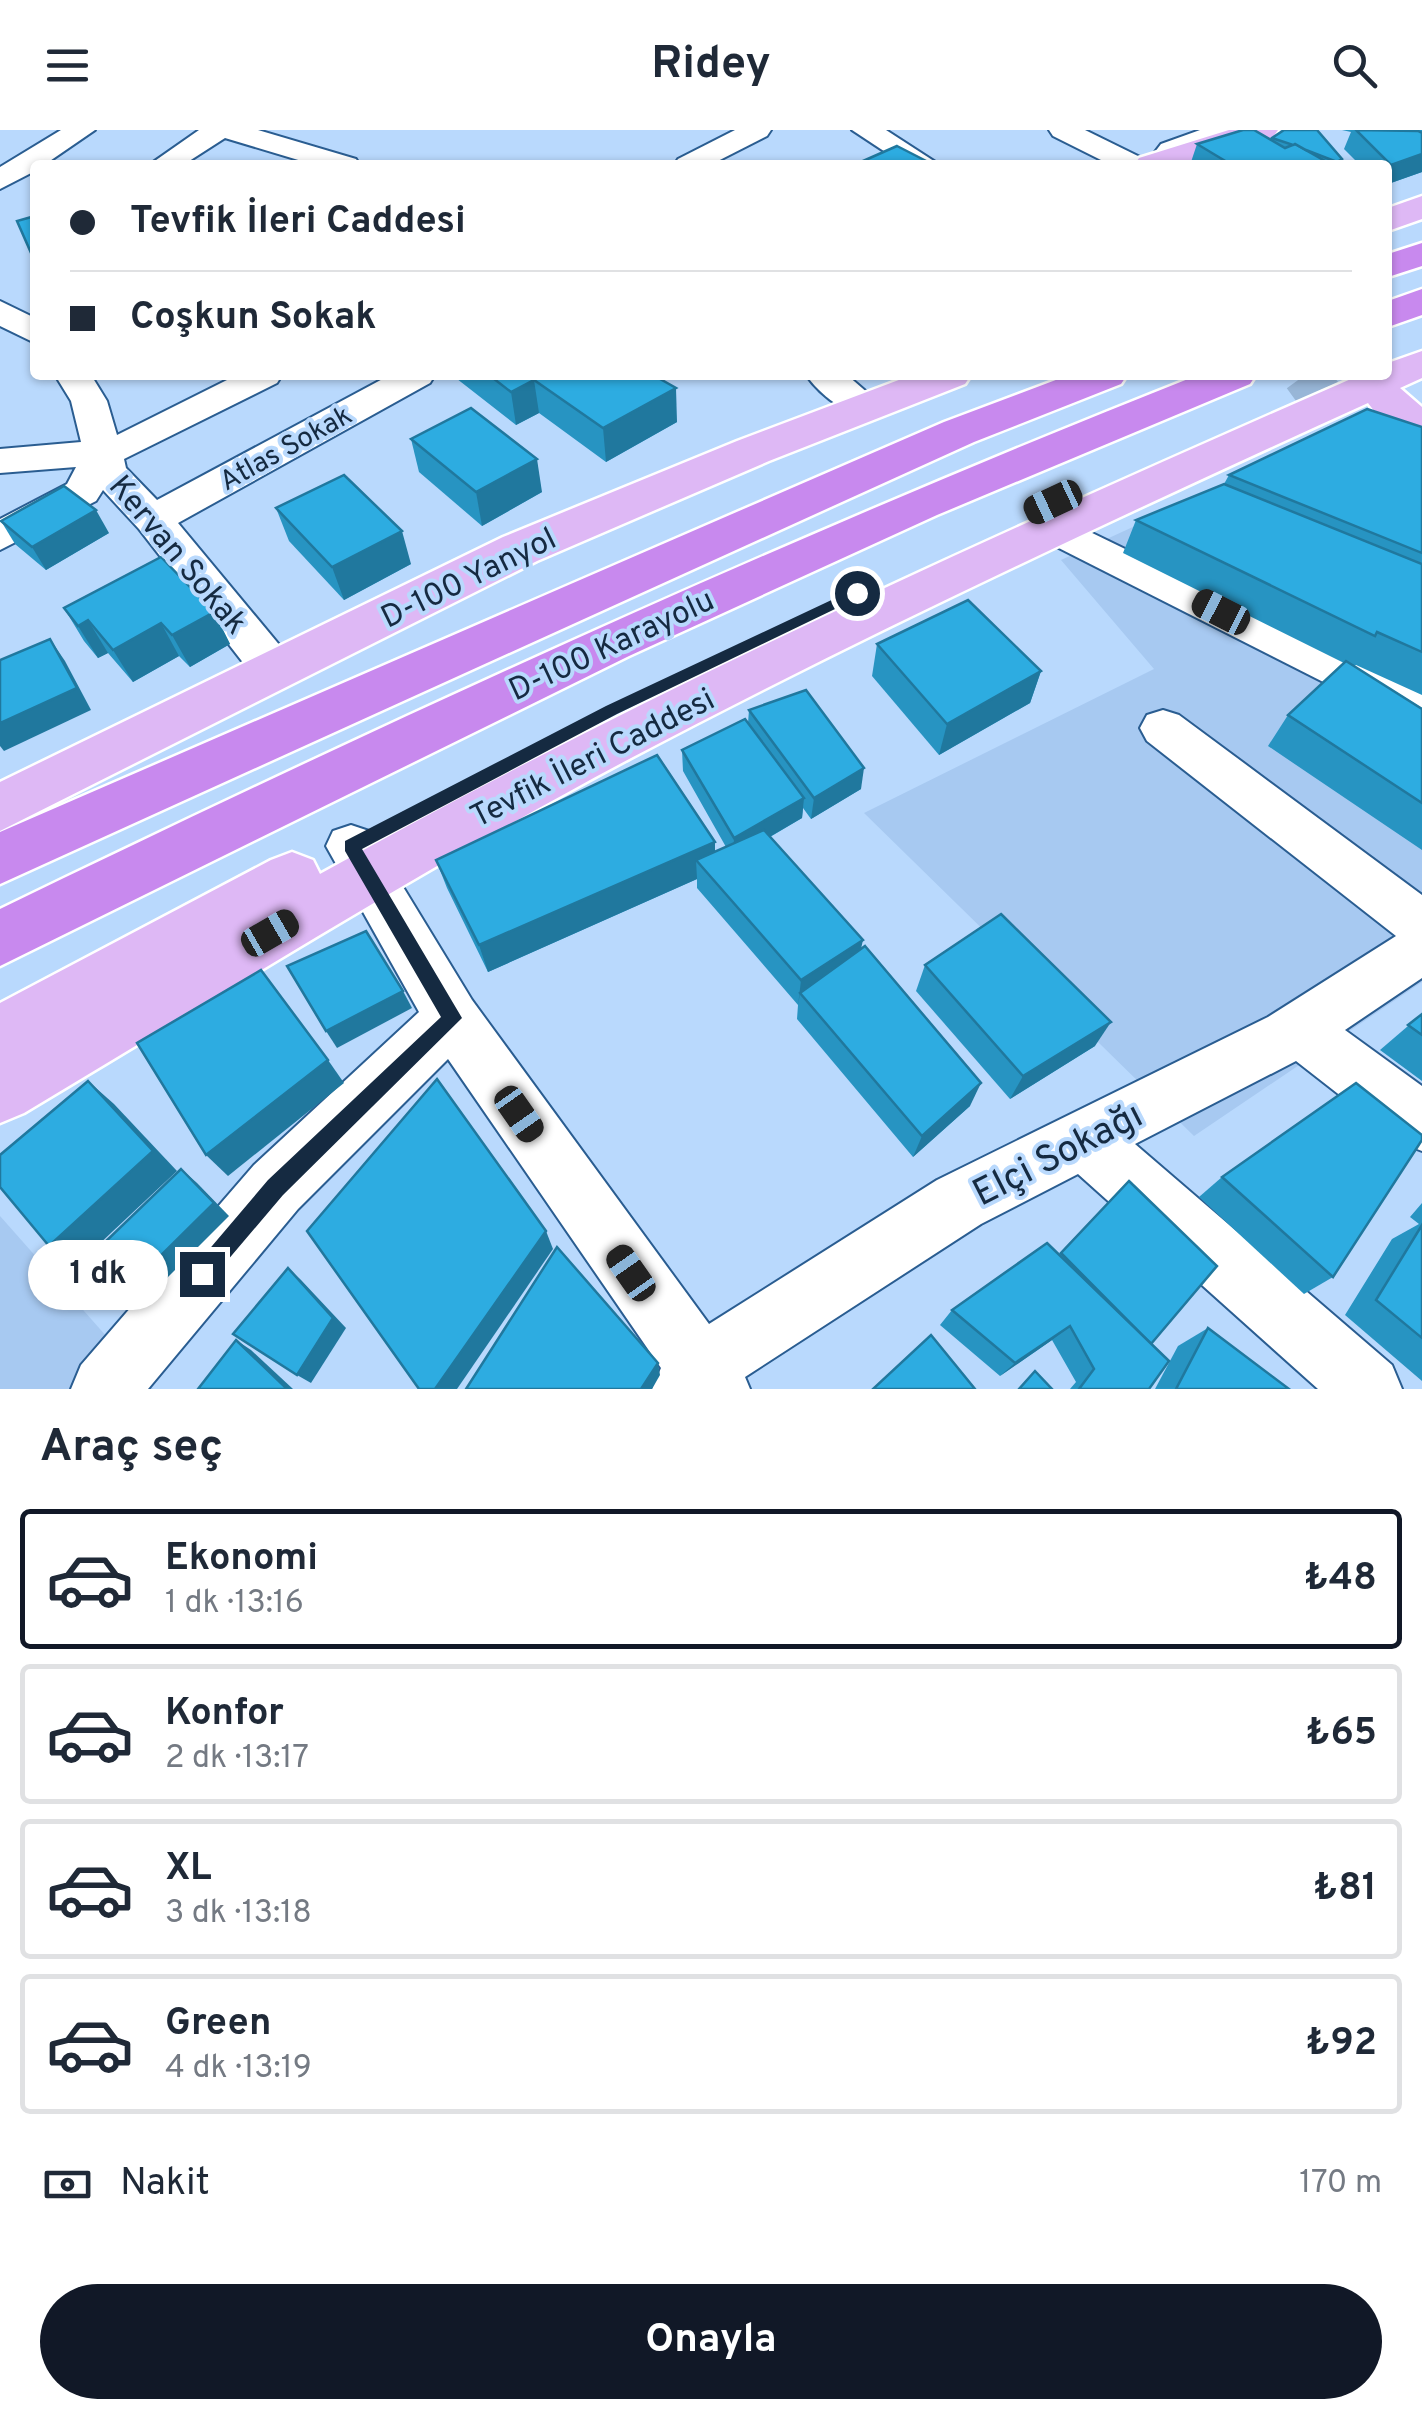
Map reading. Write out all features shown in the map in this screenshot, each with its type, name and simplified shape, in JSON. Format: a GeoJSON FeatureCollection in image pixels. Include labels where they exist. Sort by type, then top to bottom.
{"type":"FeatureCollection","features":[{"type":"Feature","properties":{"kind":"highway"},"geometry":{"type":"LineString","coordinates":[[1392,265],[1422,254]]}},
{"type":"Feature","properties":{"kind":"highway"},"geometry":{"type":"LineString","coordinates":[[1392,313],[1422,301]]}},
{"type":"Feature","properties":{"kind":"highway","name":"D-100 Karayolu"},"geometry":{"type":"LineString","coordinates":[[0,858],[959,432],[1093,380]]}},
{"type":"Feature","properties":{"kind":"highway","name":"D-100 Karayolu"},"geometry":{"type":"LineString","coordinates":[[0,939],[670,615],[1014,462],[1222,380]]}},
{"type":"Feature","properties":{"kind":"main road"},"geometry":{"type":"LineString","coordinates":[[1162,160],[1262,130]]}},
{"type":"Feature","properties":{"kind":"main road"},"geometry":{"type":"LineString","coordinates":[[1392,219],[1422,208]]}},
{"type":"Feature","properties":{"kind":"main road","name":"Tevfik İleri Caddesi"},"geometry":{"type":"LineString","coordinates":[[1392,360],[1422,338]]}},
{"type":"Feature","properties":{"kind":"main road","name":"Tevfik İleri Caddesi"},"geometry":{"type":"LineString","coordinates":[[1392,373],[1422,363]]}},
{"type":"Feature","properties":{"kind":"main road","name":"D-100 Yanyol"},"geometry":{"type":"LineString","coordinates":[[0,808],[520,549],[937,380]]}},
{"type":"Feature","properties":{"kind":"main road"},"geometry":{"type":"LineString","coordinates":[[1362,383],[1422,425]]}},
{"type":"Feature","properties":{"kind":"main road"},"geometry":{"type":"LineString","coordinates":[[1362,383],[1422,445]]}},
{"type":"Feature","properties":{"kind":"main road","name":"Tevfik İleri Caddesi"},"geometry":{"type":"LineString","coordinates":[[0,1037],[1053,528],[1362,383]]}},
{"type":"Feature","properties":{"kind":"main road","name":"Tevfik İleri Caddesi"},"geometry":{"type":"LineString","coordinates":[[0,1090],[360,861],[680,676],[1362,383]]}},
{"type":"Feature","properties":{"kind":"street"},"geometry":{"type":"LineString","coordinates":[[37,160],[81,130]]}},
{"type":"Feature","properties":{"kind":"street"},"geometry":{"type":"LineString","coordinates":[[171,160],[218,130]]}},
{"type":"Feature","properties":{"kind":"street"},"geometry":{"type":"LineString","coordinates":[[228,130],[320,160]]}},
{"type":"Feature","properties":{"kind":"street"},"geometry":{"type":"LineString","coordinates":[[698,160],[757,130]]}},
{"type":"Feature","properties":{"kind":"street"},"geometry":{"type":"LineString","coordinates":[[866,130],[917,160]]}},
{"type":"Feature","properties":{"kind":"street"},"geometry":{"type":"LineString","coordinates":[[1062,130],[1139,160]]}},
{"type":"Feature","properties":{"kind":"street"},"geometry":{"type":"LineString","coordinates":[[1155,160],[1171,150],[1226,130]]}},
{"type":"Feature","properties":{"kind":"street","name":"Kervan Sokak"},"geometry":{"type":"LineString","coordinates":[[76,380],[89,401],[108,472],[154,519],[275,671]]}},
{"type":"Feature","properties":{"kind":"street"},"geometry":{"type":"LineString","coordinates":[[0,461],[102,454],[128,445],[254,380]]}},
{"type":"Feature","properties":{"kind":"street","name":"Atlas Sokak"},"geometry":{"type":"LineString","coordinates":[[154,519],[408,380]]}},
{"type":"Feature","properties":{"kind":"street"},"geometry":{"type":"LineString","coordinates":[[831,380],[866,407]]}},
{"type":"Feature","properties":{"kind":"street"},"geometry":{"type":"LineString","coordinates":[[0,536],[82,492],[102,454]]}},
{"type":"Feature","properties":{"kind":"street"},"geometry":{"type":"LineString","coordinates":[[1053,528],[1422,714]]}},
{"type":"Feature","properties":{"kind":"street"},"geometry":{"type":"LineString","coordinates":[[1163,728],[1422,925]]}},
{"type":"Feature","properties":{"kind":"street"},"geometry":{"type":"LineString","coordinates":[[360,861],[452,1018],[700,1382]]}},
{"type":"Feature","properties":{"kind":"street","name":"Elçi Sokağı"},"geometry":{"type":"LineString","coordinates":[[700,1382],[959,1202],[1300,1029],[1422,948]]}},
{"type":"Feature","properties":{"kind":"street"},"geometry":{"type":"LineString","coordinates":[[105,1389],[276,1188],[452,1018]]}},
{"type":"Feature","properties":{"kind":"street"},"geometry":{"type":"LineString","coordinates":[[1300,1029],[1422,1122]]}},
{"type":"Feature","properties":{"kind":"street"},"geometry":{"type":"LineString","coordinates":[[1082,1138],[1368,1389]]}},
{"type":"Feature","properties":{"kind":"shaded area"},"geometry":{"type":"Polygon","coordinates":[[[1346,429],[1422,455],[1422,982],[1194,1136],[864,813],[1154,669],[1061,560],[1346,429]]]}},
{"type":"Feature","properties":{"kind":"shaded area"},"geometry":{"type":"Polygon","coordinates":[[[0,1216],[153,1389],[0,1389],[0,1216]]]}},
{"type":"Feature","properties":{"kind":"building"},"geometry":{"type":"Polygon","coordinates":[[[1254,130],[1285,148],[1295,144],[1323,160],[1224,160],[1197,144],[1254,130]]]}},
{"type":"Feature","properties":{"kind":"building"},"geometry":{"type":"Polygon","coordinates":[[[1284,130],[1317,130],[1342,159],[1332,160],[1272,138],[1284,130]]]}},
{"type":"Feature","properties":{"kind":"building"},"geometry":{"type":"Polygon","coordinates":[[[1356,130],[1422,133],[1422,154],[1392,165],[1392,160],[1386,160],[1356,130]]]}},
{"type":"Feature","properties":{"kind":"building"},"geometry":{"type":"Polygon","coordinates":[[[897,146],[924,160],[865,160],[897,146]]]}},
{"type":"Feature","properties":{"kind":"building"},"geometry":{"type":"Polygon","coordinates":[[[30,217],[30,251],[17,221],[30,217]]]}},
{"type":"Feature","properties":{"kind":"building"},"geometry":{"type":"Polygon","coordinates":[[[495,380],[534,380],[511,392],[495,380]]]}},
{"type":"Feature","properties":{"kind":"building"},"geometry":{"type":"Polygon","coordinates":[[[534,380],[662,380],[676,388],[603,428],[534,380]]]}},
{"type":"Feature","properties":{"kind":"building"},"geometry":{"type":"Polygon","coordinates":[[[471,408],[537,459],[476,492],[411,439],[471,408]]]}},
{"type":"Feature","properties":{"kind":"building"},"geometry":{"type":"Polygon","coordinates":[[[1367,409],[1422,427],[1422,553],[1229,475],[1367,409]]]}},
{"type":"Feature","properties":{"kind":"building"},"geometry":{"type":"Polygon","coordinates":[[[344,475],[402,531],[332,567],[276,508],[344,475]]]}},
{"type":"Feature","properties":{"kind":"building"},"geometry":{"type":"Polygon","coordinates":[[[1224,484],[1422,564],[1422,652],[1377,632],[1375,636],[1136,520],[1224,484]]]}},
{"type":"Feature","properties":{"kind":"building"},"geometry":{"type":"Polygon","coordinates":[[[64,486],[96,510],[32,547],[1,521],[64,486]]]}},
{"type":"Feature","properties":{"kind":"building"},"geometry":{"type":"Polygon","coordinates":[[[161,557],[214,612],[172,635],[161,623],[113,650],[88,620],[78,626],[64,608],[161,557]]]}},
{"type":"Feature","properties":{"kind":"building"},"geometry":{"type":"Polygon","coordinates":[[[968,600],[1041,671],[947,724],[877,644],[968,600]]]}},
{"type":"Feature","properties":{"kind":"building"},"geometry":{"type":"Polygon","coordinates":[[[50,639],[77,688],[0,723],[0,660],[50,639]]]}},
{"type":"Feature","properties":{"kind":"building"},"geometry":{"type":"Polygon","coordinates":[[[1346,661],[1422,709],[1422,803],[1288,715],[1346,661]]]}},
{"type":"Feature","properties":{"kind":"building"},"geometry":{"type":"Polygon","coordinates":[[[806,690],[864,768],[814,798],[749,710],[806,690]]]}},
{"type":"Feature","properties":{"kind":"building"},"geometry":{"type":"Polygon","coordinates":[[[745,719],[804,798],[734,838],[682,750],[745,719]]]}},
{"type":"Feature","properties":{"kind":"building"},"geometry":{"type":"Polygon","coordinates":[[[657,755],[715,842],[479,945],[436,860],[657,755]]]}},
{"type":"Feature","properties":{"kind":"building"},"geometry":{"type":"Polygon","coordinates":[[[764,830],[863,940],[801,980],[696,860],[764,830]]]}},
{"type":"Feature","properties":{"kind":"building"},"geometry":{"type":"Polygon","coordinates":[[[1001,914],[1111,1022],[1023,1076],[925,965],[1001,914]]]}},
{"type":"Feature","properties":{"kind":"building"},"geometry":{"type":"Polygon","coordinates":[[[366,931],[403,991],[326,1031],[287,966],[366,931]]]}},
{"type":"Feature","properties":{"kind":"building"},"geometry":{"type":"Polygon","coordinates":[[[865,946],[981,1083],[922,1136],[800,993],[865,946]]]}},
{"type":"Feature","properties":{"kind":"building"},"geometry":{"type":"Polygon","coordinates":[[[261,970],[328,1060],[206,1155],[137,1043],[261,970]]]}},
{"type":"Feature","properties":{"kind":"building"},"geometry":{"type":"Polygon","coordinates":[[[1422,1014],[1422,1035],[1408,1025],[1422,1014]]]}},
{"type":"Feature","properties":{"kind":"building"},"geometry":{"type":"Polygon","coordinates":[[[437,1079],[546,1231],[435,1389],[419,1389],[307,1231],[437,1079]]]}},
{"type":"Feature","properties":{"kind":"building"},"geometry":{"type":"Polygon","coordinates":[[[88,1081],[153,1151],[49,1246],[0,1187],[0,1155],[88,1081]]]}},
{"type":"Feature","properties":{"kind":"building"},"geometry":{"type":"Polygon","coordinates":[[[1356,1083],[1422,1135],[1422,1140],[1333,1277],[1222,1177],[1356,1083]]]}},
{"type":"Feature","properties":{"kind":"building"},"geometry":{"type":"Polygon","coordinates":[[[181,1169],[214,1203],[136,1280],[104,1243],[181,1169]]]}},
{"type":"Feature","properties":{"kind":"building"},"geometry":{"type":"Polygon","coordinates":[[[1129,1181],[1217,1266],[1151,1344],[1061,1253],[1129,1181]]]}},
{"type":"Feature","properties":{"kind":"building"},"geometry":{"type":"Polygon","coordinates":[[[1422,1225],[1422,1338],[1376,1300],[1422,1225]]]}},
{"type":"Feature","properties":{"kind":"building"},"geometry":{"type":"Polygon","coordinates":[[[1047,1243],[1169,1361],[1149,1389],[1079,1389],[1094,1369],[1070,1326],[1015,1363],[952,1310],[1047,1243]]]}},
{"type":"Feature","properties":{"kind":"building"},"geometry":{"type":"Polygon","coordinates":[[[557,1247],[658,1363],[641,1389],[466,1389],[557,1247]]]}},
{"type":"Feature","properties":{"kind":"building"},"geometry":{"type":"Polygon","coordinates":[[[288,1268],[333,1318],[297,1375],[233,1334],[288,1268]]]}},
{"type":"Feature","properties":{"kind":"building"},"geometry":{"type":"Polygon","coordinates":[[[1208,1328],[1289,1389],[1176,1389],[1208,1328]]]}},
{"type":"Feature","properties":{"kind":"building"},"geometry":{"type":"Polygon","coordinates":[[[931,1335],[975,1389],[873,1389],[931,1335]]]}},
{"type":"Feature","properties":{"kind":"building"},"geometry":{"type":"Polygon","coordinates":[[[236,1340],[287,1389],[198,1389],[236,1340]]]}},
{"type":"Feature","properties":{"kind":"building"},"geometry":{"type":"Polygon","coordinates":[[[1035,1371],[1052,1389],[1019,1389],[1035,1371]]]}},
{"type":"Feature","properties":{"kind":"tunnel"},"geometry":{"type":"LineString","coordinates":[[1309,380],[1321,397],[1349,420]]}},
{"type":"Feature","properties":{"kind":"route"},"geometry":{"type":"LineString","coordinates":[[202,1274],[276,1188],[452,1018],[351,846],[680,676],[857,593]]}}]}
